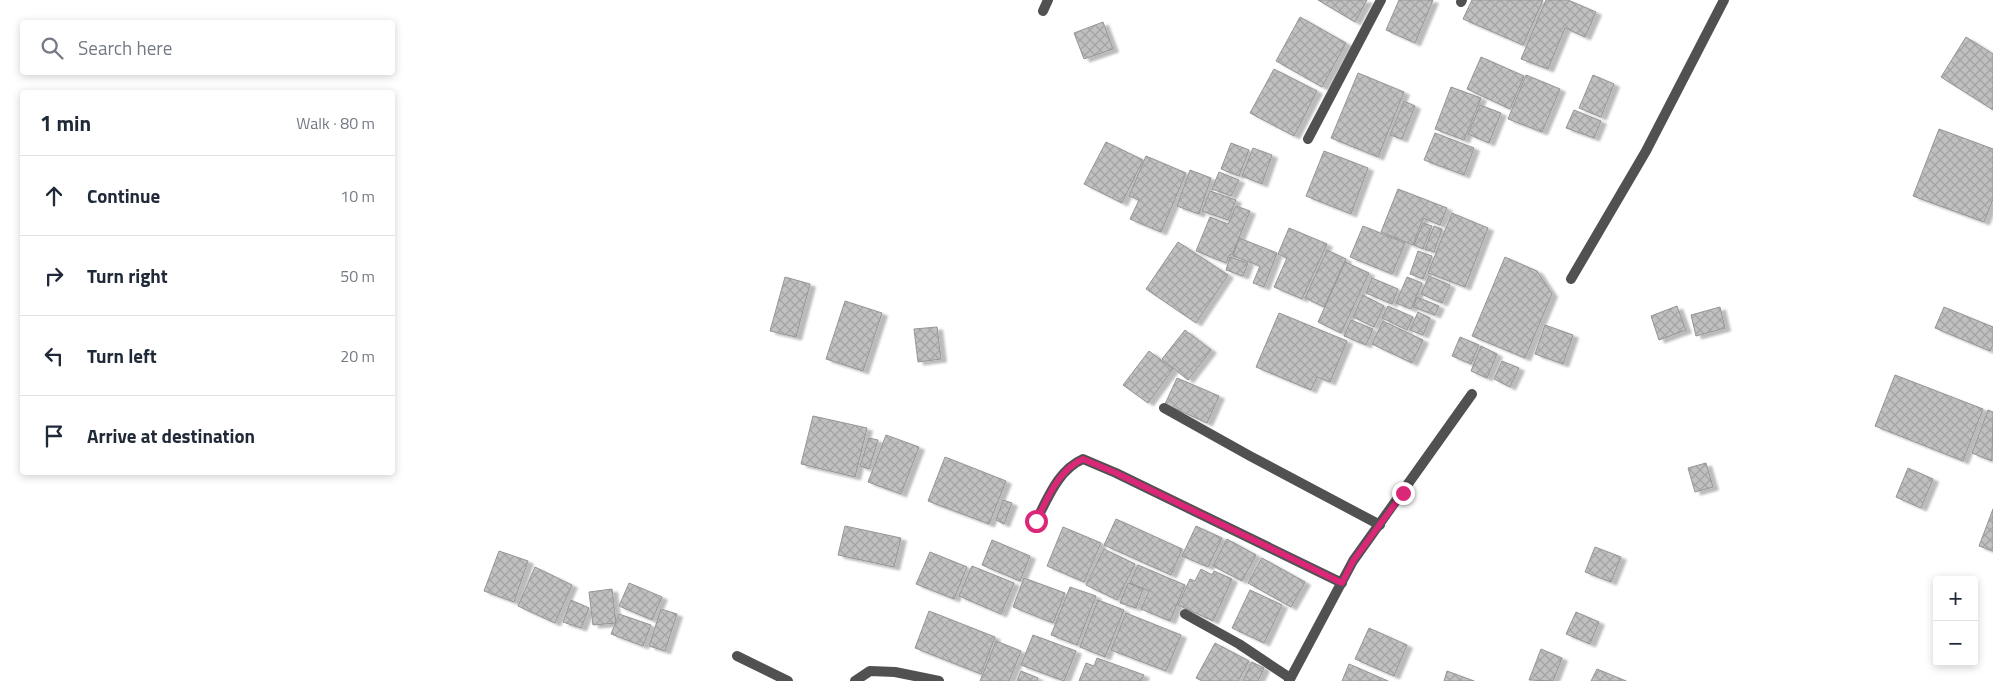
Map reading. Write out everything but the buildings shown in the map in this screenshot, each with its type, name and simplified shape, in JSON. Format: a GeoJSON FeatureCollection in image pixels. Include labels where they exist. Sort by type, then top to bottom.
{"type":"FeatureCollection","features":[{"type":"Feature","properties":{"kind":"street"},"geometry":{"type":"LineString","coordinates":[[1043,11],[1048,0]]}},
{"type":"Feature","properties":{"kind":"street"},"geometry":{"type":"LineString","coordinates":[[1308,139],[1381,0]]}},
{"type":"Feature","properties":{"kind":"street"},"geometry":{"type":"LineString","coordinates":[[1571,279],[1646,151],[1724,0]]}},
{"type":"Feature","properties":{"kind":"street"},"geometry":{"type":"LineString","coordinates":[[1185,614],[1239,644],[1289,680],[1353,561],[1472,394]]}},
{"type":"Feature","properties":{"kind":"street"},"geometry":{"type":"LineString","coordinates":[[1164,408],[1380,525]]}},
{"type":"Feature","properties":{"kind":"street"},"geometry":{"type":"LineString","coordinates":[[1036,521],[1052,489],[1071,465],[1083,459],[1116,473],[1342,583]]}},
{"type":"Feature","properties":{"kind":"street"},"geometry":{"type":"LineString","coordinates":[[737,656],[788,681]]}},
{"type":"Feature","properties":{"kind":"street"},"geometry":{"type":"LineString","coordinates":[[855,681],[870,671],[895,672],[940,681]]}},
{"type":"Feature","properties":{"kind":"route"},"geometry":{"type":"LineString","coordinates":[[1036,521],[1052,489],[1071,465],[1083,459],[1116,473],[1342,583],[1353,561],[1403,493]]}}]}
